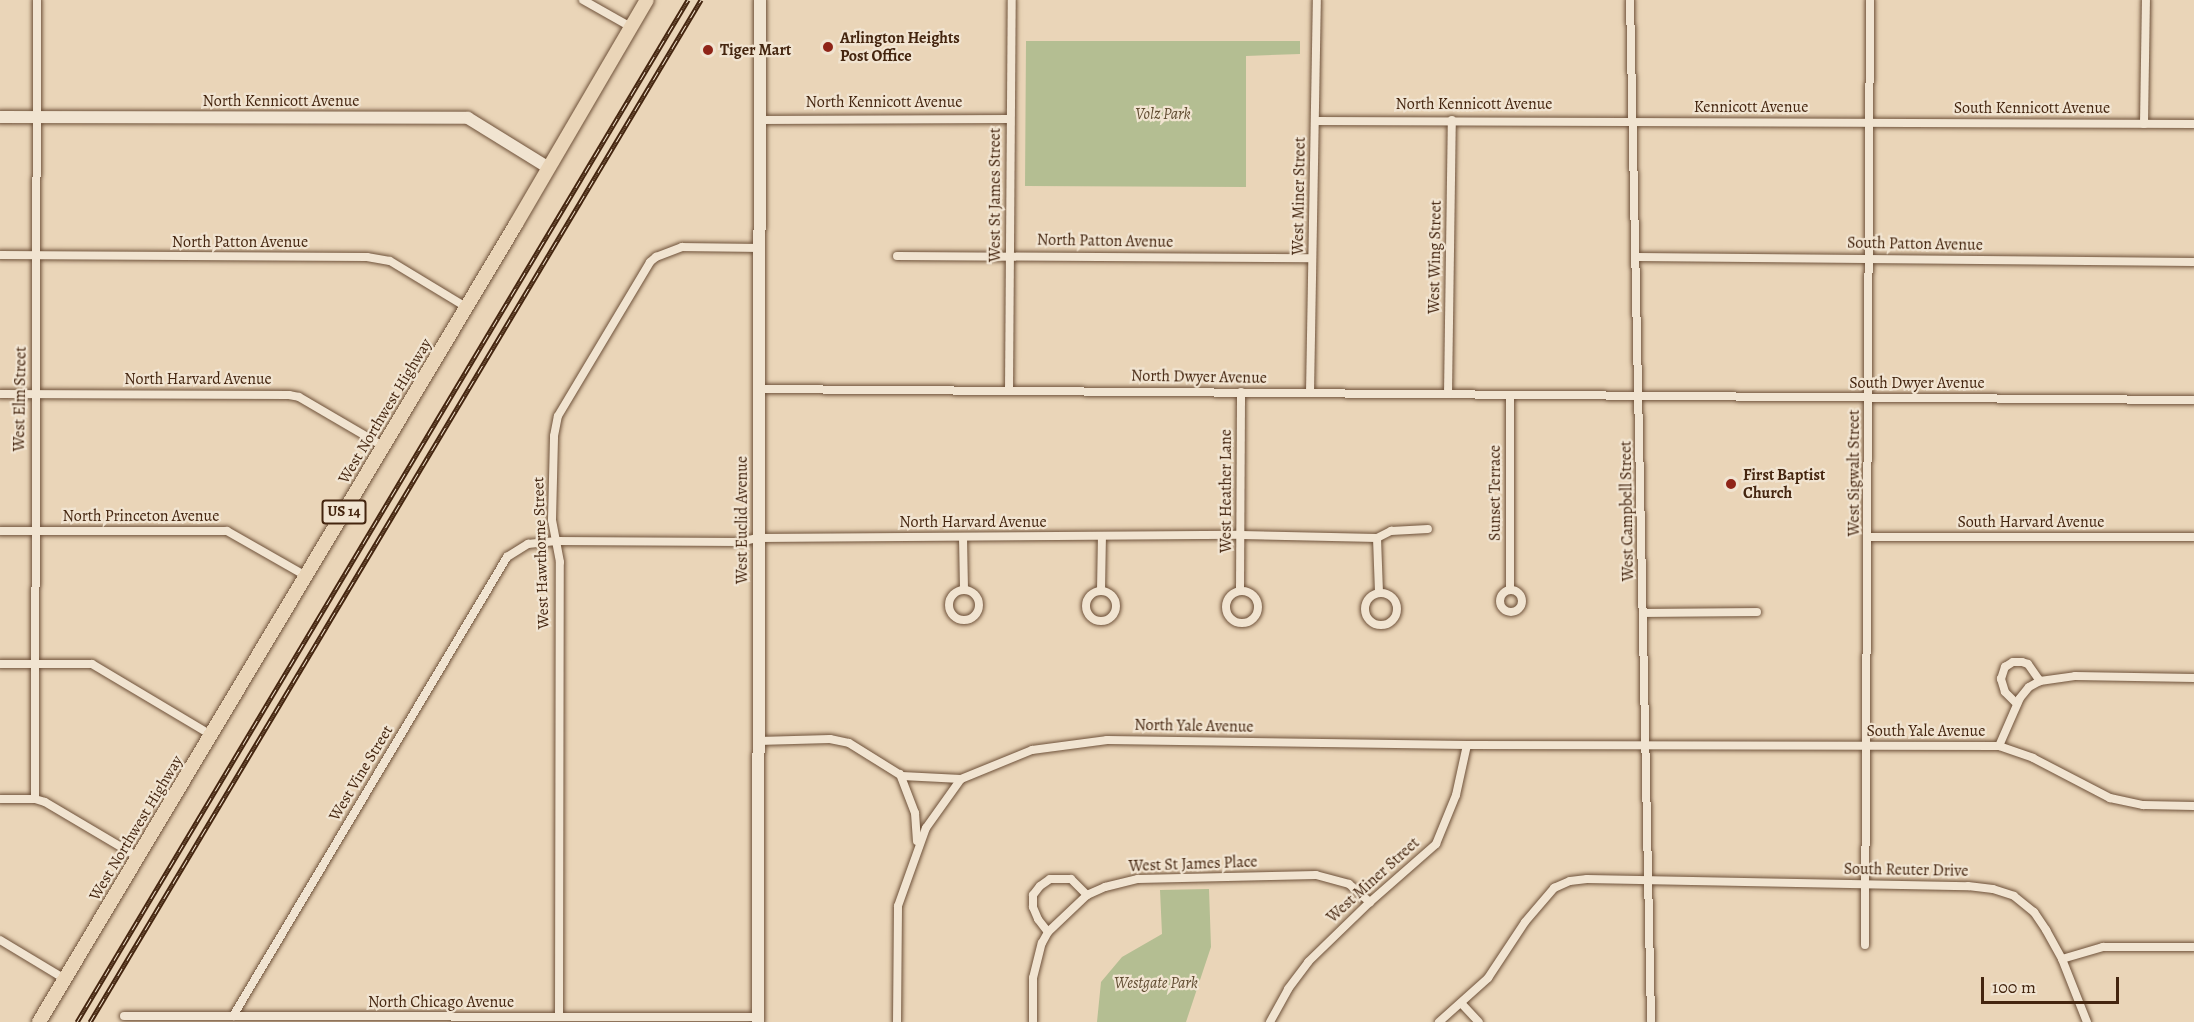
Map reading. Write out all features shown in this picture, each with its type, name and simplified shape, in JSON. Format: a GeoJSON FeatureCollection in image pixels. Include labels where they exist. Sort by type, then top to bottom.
{"type":"FeatureCollection","features":[{"type":"Feature","properties":{"kind":"main road","name":"West Northwest Highway"},"geometry":{"type":"LineString","coordinates":[[39,1022],[647,0]]}},
{"type":"Feature","properties":{"kind":"main road","name":"West Euclid Avenue"},"geometry":{"type":"LineString","coordinates":[[758,0],[758,1020]]}},
{"type":"Feature","properties":{"kind":"main road","name":"North Kennicott Avenue"},"geometry":{"type":"LineString","coordinates":[[0,117],[468,118],[549,168]]}},
{"type":"Feature","properties":{"kind":"street","name":"West Elm Street"},"geometry":{"type":"LineString","coordinates":[[34,799],[36,664],[33,531],[37,255],[37,0]]}},
{"type":"Feature","properties":{"kind":"street"},"geometry":{"type":"LineString","coordinates":[[583,0],[631,27]]}},
{"type":"Feature","properties":{"kind":"street","name":"West St James Street"},"geometry":{"type":"LineString","coordinates":[[1009,390],[1012,0]]}},
{"type":"Feature","properties":{"kind":"street","name":"West Miner Street"},"geometry":{"type":"LineString","coordinates":[[1311,393],[1317,0]]}},
{"type":"Feature","properties":{"kind":"street","name":"West Campbell Street"},"geometry":{"type":"LineString","coordinates":[[1630,0],[1652,1022]]}},
{"type":"Feature","properties":{"kind":"street","name":"West Sigwalt Street"},"geometry":{"type":"LineString","coordinates":[[1865,945],[1870,398],[1870,0]]}},
{"type":"Feature","properties":{"kind":"street"},"geometry":{"type":"LineString","coordinates":[[2144,124],[2146,0]]}},
{"type":"Feature","properties":{"kind":"street","name":"North Kennicott Avenue"},"geometry":{"type":"LineString","coordinates":[[758,120],[1010,119]]}},
{"type":"Feature","properties":{"kind":"street","name":"West Wing Street"},"geometry":{"type":"LineString","coordinates":[[1448,394],[1452,120]]}},
{"type":"Feature","properties":{"kind":"street","name":"North Kennicott Avenue"},"geometry":{"type":"LineString","coordinates":[[1315,121],[1633,120]]}},
{"type":"Feature","properties":{"kind":"street","name":"Kennicott Avenue"},"geometry":{"type":"LineString","coordinates":[[1633,120],[1870,123]]}},
{"type":"Feature","properties":{"kind":"street","name":"South Kennicott Avenue"},"geometry":{"type":"LineString","coordinates":[[1870,123],[2194,124]]}},
{"type":"Feature","properties":{"kind":"street","name":"West Hawthorne Street"},"geometry":{"type":"LineString","coordinates":[[559,1017],[560,562],[552,520],[554,436],[558,416],[650,262],[656,257],[682,247],[758,248]]}},
{"type":"Feature","properties":{"kind":"street","name":"North Patton Avenue"},"geometry":{"type":"LineString","coordinates":[[0,255],[367,257],[390,261],[466,306]]}},
{"type":"Feature","properties":{"kind":"street","name":"North Patton Avenue"},"geometry":{"type":"LineString","coordinates":[[897,256],[1312,258]]}},
{"type":"Feature","properties":{"kind":"street","name":"South Patton Avenue"},"geometry":{"type":"LineString","coordinates":[[1636,257],[2194,262]]}},
{"type":"Feature","properties":{"kind":"street","name":"North Dwyer Avenue"},"geometry":{"type":"LineString","coordinates":[[758,389],[1640,396]]}},
{"type":"Feature","properties":{"kind":"street","name":"West Heather Lane"},"geometry":{"type":"LineString","coordinates":[[1240,591],[1241,392]]}},
{"type":"Feature","properties":{"kind":"street","name":"North Harvard Avenue"},"geometry":{"type":"LineString","coordinates":[[0,394],[299,396],[383,446]]}},
{"type":"Feature","properties":{"kind":"street","name":"Sunset Terrace"},"geometry":{"type":"LineString","coordinates":[[1510,395],[1510,590]]}},
{"type":"Feature","properties":{"kind":"street","name":"South Dwyer Avenue"},"geometry":{"type":"LineString","coordinates":[[1640,396],[2194,400]]}},
{"type":"Feature","properties":{"kind":"street","name":"North Harvard Avenue"},"geometry":{"type":"LineString","coordinates":[[518,549],[536,542],[556,541],[740,542],[758,538],[1241,535],[1377,538],[1392,531],[1428,529]]}},
{"type":"Feature","properties":{"kind":"street","name":"North Princeton Avenue"},"geometry":{"type":"LineString","coordinates":[[0,531],[227,531],[306,576]]}},
{"type":"Feature","properties":{"kind":"street"},"geometry":{"type":"LineString","coordinates":[[1101,591],[1102,536]]}},
{"type":"Feature","properties":{"kind":"street"},"geometry":{"type":"LineString","coordinates":[[963,537],[964,590]]}},
{"type":"Feature","properties":{"kind":"street","name":"South Harvard Avenue"},"geometry":{"type":"LineString","coordinates":[[1869,537],[2194,537]]}},
{"type":"Feature","properties":{"kind":"street"},"geometry":{"type":"LineString","coordinates":[[1377,538],[1379,593]]}},
{"type":"Feature","properties":{"kind":"street","name":"West Vine Street"},"geometry":{"type":"LineString","coordinates":[[233,1016],[507,557],[518,549]]}},
{"type":"Feature","properties":{"kind":"street"},"geometry":{"type":"LineString","coordinates":[[1644,613],[1757,612]]}},
{"type":"Feature","properties":{"kind":"street"},"geometry":{"type":"LineString","coordinates":[[2017,704],[2006,692],[2001,679],[2005,667],[2013,662],[2028,664],[2040,681]]}},
{"type":"Feature","properties":{"kind":"street"},"geometry":{"type":"LineString","coordinates":[[0,664],[92,664],[211,735]]}},
{"type":"Feature","properties":{"kind":"street"},"geometry":{"type":"LineString","coordinates":[[1999,746],[2017,704],[2029,687],[2040,681],[2074,676],[2194,678]]}},
{"type":"Feature","properties":{"kind":"street","name":"North Yale Avenue"},"geometry":{"type":"LineString","coordinates":[[758,741],[830,740],[849,743],[900,774],[960,779],[1032,750],[1107,740],[1467,745],[1645,744]]}},
{"type":"Feature","properties":{"kind":"street","name":"South Yale Avenue"},"geometry":{"type":"LineString","coordinates":[[1645,744],[1999,746],[2033,758],[2110,798],[2143,805],[2194,806]]}},
{"type":"Feature","properties":{"kind":"street","name":"West Miner Street"},"geometry":{"type":"LineString","coordinates":[[1270,1022],[1288,988],[1308,963],[1370,902],[1436,844],[1456,795],[1467,745]]}},
{"type":"Feature","properties":{"kind":"street"},"geometry":{"type":"LineString","coordinates":[[900,774],[915,813],[918,834],[916,851]]}},
{"type":"Feature","properties":{"kind":"street"},"geometry":{"type":"LineString","coordinates":[[897,1022],[898,906],[926,828],[960,779]]}},
{"type":"Feature","properties":{"kind":"street"},"geometry":{"type":"LineString","coordinates":[[0,799],[34,799],[45,802],[138,857]]}},
{"type":"Feature","properties":{"kind":"street","name":"West St James Place"},"geometry":{"type":"LineString","coordinates":[[1033,1022],[1033,978],[1037,958],[1048,932],[1087,895],[1138,879],[1316,875],[1349,884],[1370,902]]}},
{"type":"Feature","properties":{"kind":"street"},"geometry":{"type":"LineString","coordinates":[[1048,932],[1038,919],[1033,907],[1033,895],[1040,886],[1050,879],[1071,879],[1087,895]]}},
{"type":"Feature","properties":{"kind":"street","name":"South Reuter Drive"},"geometry":{"type":"LineString","coordinates":[[1439,1022],[1488,978],[1530,915],[1554,888],[1570,881],[1587,879],[1968,886],[1993,889],[2014,896],[2034,912],[2062,959],[2086,1022]]}},
{"type":"Feature","properties":{"kind":"street"},"geometry":{"type":"LineString","coordinates":[[0,940],[65,979]]}},
{"type":"Feature","properties":{"kind":"street"},"geometry":{"type":"LineString","coordinates":[[2062,959],[2103,947],[2194,947]]}},
{"type":"Feature","properties":{"kind":"street"},"geometry":{"type":"LineString","coordinates":[[1461,1003],[1479,1022]]}},
{"type":"Feature","properties":{"kind":"street","name":"North Chicago Avenue"},"geometry":{"type":"LineString","coordinates":[[124,1016],[391,1020],[559,1017],[758,1020]]}},
{"type":"Feature","properties":{"kind":"green space","name":"Volz Park"},"geometry":{"type":"Polygon","coordinates":[[[1026,41],[1300,41],[1300,54],[1246,56],[1246,187],[1025,186],[1026,41]]]}},
{"type":"Feature","properties":{"kind":"green space","name":"Westgate Park"},"geometry":{"type":"Polygon","coordinates":[[[1209,889],[1211,947],[1186,1022],[1097,1022],[1101,982],[1122,957],[1162,934],[1160,890],[1209,889]]]}},
{"type":"Feature","properties":{"kind":"railway"},"geometry":{"type":"LineString","coordinates":[[77,1022],[688,0]]}},
{"type":"Feature","properties":{"kind":"railway"},"geometry":{"type":"LineString","coordinates":[[90,1022],[701,0]]}},
{"type":"Feature","properties":{"kind":"place","name":"Arlington Heights Post Office"},"geometry":{"type":"Point","coordinates":[828,47]}},
{"type":"Feature","properties":{"kind":"place","name":"Tiger Mart"},"geometry":{"type":"Point","coordinates":[708,50]}},
{"type":"Feature","properties":{"kind":"place","name":"First Baptist Church"},"geometry":{"type":"Point","coordinates":[1731,484]}}]}
